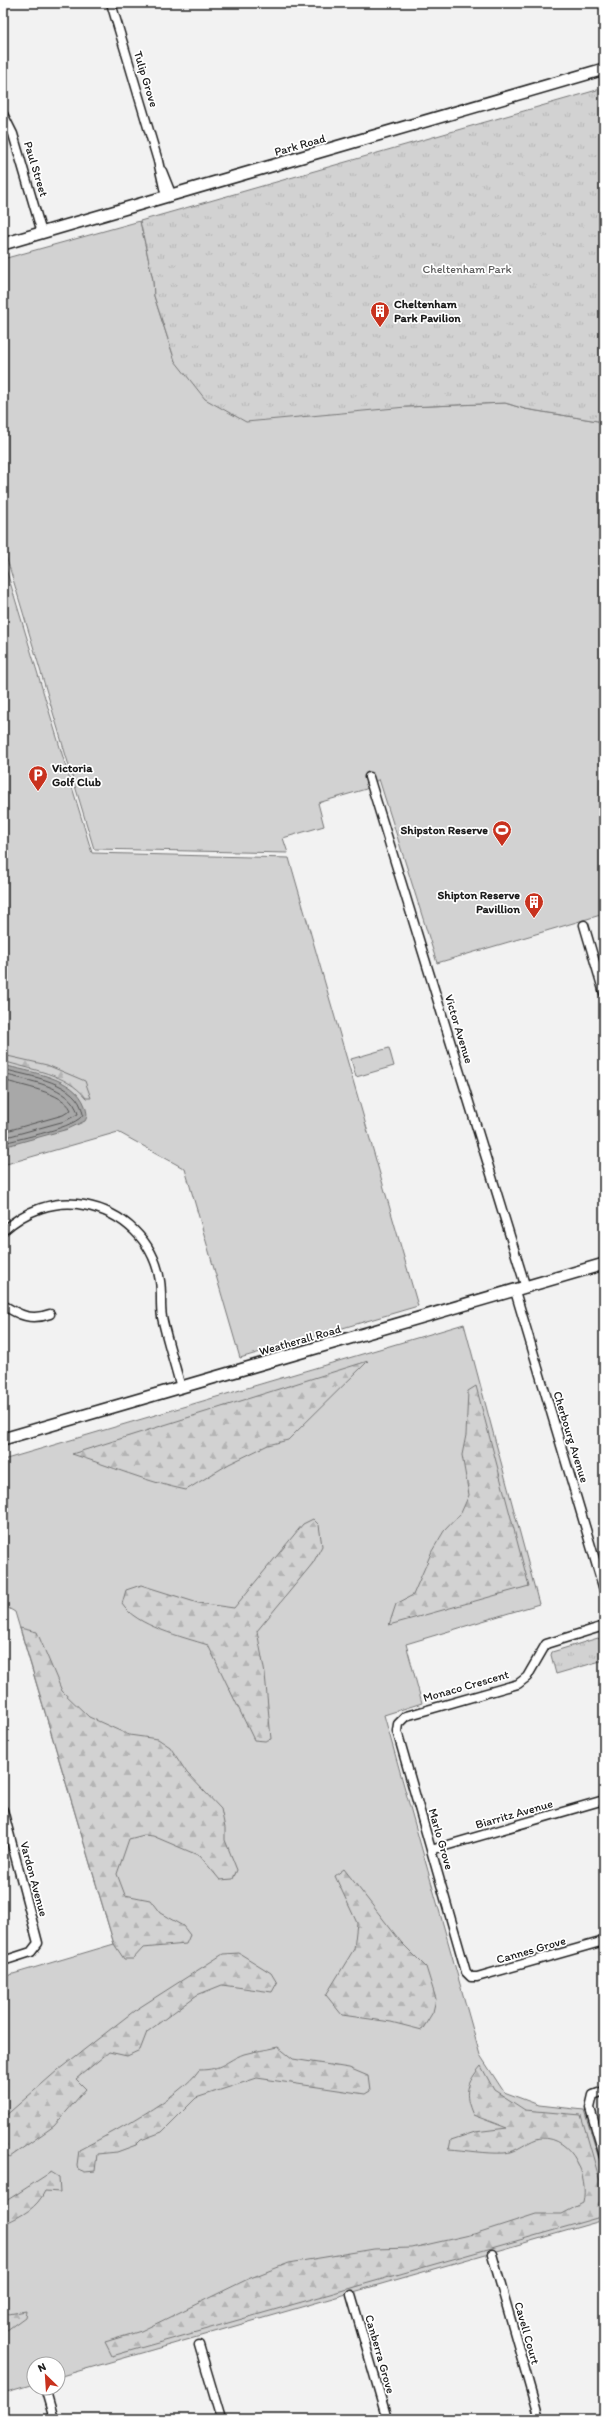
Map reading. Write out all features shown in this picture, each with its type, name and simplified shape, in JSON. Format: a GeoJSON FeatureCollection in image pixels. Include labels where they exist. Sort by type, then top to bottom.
{"type":"FeatureCollection","features":[{"type":"Feature","properties":{"kind":"street","name":"Tulip Grove"},"geometry":{"type":"LineString","coordinates":[[111,3],[169,197]]}},
{"type":"Feature","properties":{"kind":"street","name":"Park Road"},"geometry":{"type":"LineString","coordinates":[[3,244],[169,197],[604,69]]}},
{"type":"Feature","properties":{"kind":"street","name":"Paul Street"},"geometry":{"type":"LineString","coordinates":[[3,114],[11,130],[42,233]]}},
{"type":"Feature","properties":{"kind":"street","name":"Victor Avenue"},"geometry":{"type":"LineString","coordinates":[[369,777],[520,1290]]}},
{"type":"Feature","properties":{"kind":"street"},"geometry":{"type":"LineString","coordinates":[[584,925],[604,993]]}},
{"type":"Feature","properties":{"kind":"street"},"geometry":{"type":"LineString","coordinates":[[3,1231],[27,1214],[64,1203],[94,1207],[111,1213],[132,1228],[145,1242],[156,1265],[162,1290],[162,1316],[181,1388]]}},
{"type":"Feature","properties":{"kind":"street","name":"Weatherall Road"},"geometry":{"type":"LineString","coordinates":[[3,1439],[520,1290],[604,1264]]}},
{"type":"Feature","properties":{"kind":"street","name":"Cherbourg Avenue"},"geometry":{"type":"LineString","coordinates":[[520,1290],[604,1590]]}},
{"type":"Feature","properties":{"kind":"street"},"geometry":{"type":"LineString","coordinates":[[3,1305],[19,1315],[32,1318],[50,1314]]}},
{"type":"Feature","properties":{"kind":"street","name":"Monaco Crescent"},"geometry":{"type":"LineString","coordinates":[[406,1716],[518,1684],[527,1677],[546,1644],[604,1626]]}},
{"type":"Feature","properties":{"kind":"street","name":"Marlo Grove"},"geometry":{"type":"LineString","coordinates":[[406,1716],[398,1724],[397,1731],[466,1972]]}},
{"type":"Feature","properties":{"kind":"street","name":"Biarritz Avenue"},"geometry":{"type":"LineString","coordinates":[[431,1850],[604,1800]]}},
{"type":"Feature","properties":{"kind":"street","name":"Vardon Avenue"},"geometry":{"type":"LineString","coordinates":[[3,1810],[38,1937],[36,1948],[31,1952],[3,1961]]}},
{"type":"Feature","properties":{"kind":"street","name":"Cannes Grove"},"geometry":{"type":"LineString","coordinates":[[466,1972],[471,1977],[477,1977],[604,1941]]}},
{"type":"Feature","properties":{"kind":"street"},"geometry":{"type":"LineString","coordinates":[[604,2091],[593,2095],[590,2108],[604,2156]]}},
{"type":"Feature","properties":{"kind":"street","name":"Cavell Court"},"geometry":{"type":"LineString","coordinates":[[492,2254],[539,2419]]}},
{"type":"Feature","properties":{"kind":"street","name":"Canberra Grove"},"geometry":{"type":"LineString","coordinates":[[351,2295],[387,2419]]}},
{"type":"Feature","properties":{"kind":"street"},"geometry":{"type":"LineString","coordinates":[[199,2345],[221,2419]]}},
{"type":"Feature","properties":{"kind":"street"},"geometry":{"type":"LineString","coordinates":[[47,2396],[54,2419]]}},
{"type":"Feature","properties":{"kind":"green space","name":"Cheltenham Park"},"geometry":{"type":"Polygon","coordinates":[[[604,88],[604,422],[525,409],[505,403],[406,407],[246,422],[205,399],[175,361],[154,296],[153,280],[140,221],[604,88]]]}},
{"type":"Feature","properties":{"kind":"green space"},"geometry":{"type":"Polygon","coordinates":[[[140,221],[153,280],[154,296],[175,361],[406,407],[505,403],[525,409],[604,422],[604,914],[437,963],[379,779],[366,789],[318,803],[324,826],[283,838],[288,853],[94,849],[3,546],[3,259],[140,221]]]}},
{"type":"Feature","properties":{"kind":"green space","name":"Victoria Golf Club"},"geometry":{"type":"Polygon","coordinates":[[[3,559],[92,853],[289,858],[418,1306],[240,1358],[185,1169],[118,1132],[3,1165],[3,559]]]}},
{"type":"Feature","properties":{"kind":"green space"},"geometry":{"type":"Polygon","coordinates":[[[389,1048],[394,1066],[356,1077],[351,1059],[389,1048]]]}},
{"type":"Feature","properties":{"kind":"green space"},"geometry":{"type":"Polygon","coordinates":[[[3,1055],[47,1065],[85,1081],[91,1098],[86,1098],[69,1083],[58,1078],[3,1061],[3,1055]]]}},
{"type":"Feature","properties":{"kind":"green space"},"geometry":{"type":"Polygon","coordinates":[[[464,1324],[539,1604],[406,1644],[422,1703],[384,1715],[480,2055],[504,2092],[539,2105],[584,2110],[604,2175],[604,2220],[66,2375],[66,2356],[26,2356],[26,2386],[3,2393],[3,1977],[114,1944],[15,1612],[3,1605],[3,1460],[464,1324]]]}},
{"type":"Feature","properties":{"kind":"green space"},"geometry":{"type":"Polygon","coordinates":[[[368,1361],[288,1440],[268,1445],[229,1464],[186,1490],[171,1487],[72,1454],[368,1361]]]}},
{"type":"Feature","properties":{"kind":"green space"},"geometry":{"type":"Polygon","coordinates":[[[476,1386],[529,1586],[389,1625],[396,1604],[413,1595],[432,1551],[444,1531],[461,1513],[469,1495],[462,1455],[466,1435],[468,1391],[476,1386]]]}},
{"type":"Feature","properties":{"kind":"green space"},"geometry":{"type":"Polygon","coordinates":[[[313,1519],[319,1525],[322,1546],[313,1563],[257,1631],[265,1674],[271,1739],[265,1741],[254,1740],[208,1645],[149,1625],[129,1612],[122,1604],[126,1590],[141,1585],[198,1603],[234,1608],[303,1524],[313,1519]]]}},
{"type":"Feature","properties":{"kind":"green space"},"geometry":{"type":"Polygon","coordinates":[[[20,1628],[37,1632],[62,1691],[89,1717],[129,1735],[158,1739],[170,1747],[187,1773],[221,1809],[225,1828],[225,1840],[237,1870],[233,1879],[220,1880],[200,1856],[153,1836],[144,1835],[129,1839],[117,1874],[125,1895],[150,1900],[160,1913],[183,1926],[190,1935],[186,1944],[143,1948],[133,1959],[124,1959],[114,1944],[20,1628]]]}},
{"type":"Feature","properties":{"kind":"green space"},"geometry":{"type":"Polygon","coordinates":[[[598,1638],[604,1643],[604,1660],[556,1674],[551,1655],[552,1652],[598,1638]]]}},
{"type":"Feature","properties":{"kind":"green space"},"geometry":{"type":"Polygon","coordinates":[[[344,1869],[401,1942],[426,1967],[436,1999],[433,2012],[422,2030],[391,2022],[342,2015],[326,1995],[354,1949],[357,1923],[335,1876],[344,1869]]]}},
{"type":"Feature","properties":{"kind":"green space"},"geometry":{"type":"Polygon","coordinates":[[[239,1953],[271,1973],[277,1983],[272,1992],[222,1985],[197,1995],[147,2032],[140,2050],[127,2056],[109,2052],[76,2079],[86,2089],[54,2126],[10,2157],[3,2153],[3,2118],[58,2070],[134,2011],[223,1954],[239,1953]]]}},
{"type":"Feature","properties":{"kind":"green space"},"geometry":{"type":"Polygon","coordinates":[[[278,2047],[293,2059],[349,2068],[368,2076],[370,2091],[365,2094],[257,2078],[196,2098],[162,2132],[141,2140],[136,2145],[117,2152],[97,2154],[95,2171],[85,2172],[78,2169],[77,2165],[79,2150],[126,2125],[161,2103],[190,2081],[199,2070],[219,2067],[244,2054],[278,2047]]]}},
{"type":"Feature","properties":{"kind":"green space"},"geometry":{"type":"Polygon","coordinates":[[[481,2066],[494,2090],[525,2110],[581,2115],[604,2195],[604,2216],[112,2356],[105,2342],[141,2331],[248,2279],[289,2263],[374,2249],[412,2248],[474,2234],[536,2214],[562,2214],[583,2203],[583,2182],[581,2171],[576,2160],[570,2151],[562,2144],[552,2139],[537,2139],[513,2151],[504,2153],[449,2149],[451,2140],[475,2132],[507,2128],[473,2115],[467,2094],[472,2078],[481,2066]]]}},
{"type":"Feature","properties":{"kind":"green space"},"geometry":{"type":"Polygon","coordinates":[[[51,2172],[59,2177],[60,2192],[45,2191],[38,2202],[29,2210],[6,2223],[3,2222],[3,2203],[51,2172]]]}},
{"type":"Feature","properties":{"kind":"green space"},"geometry":{"type":"Polygon","coordinates":[[[26,2311],[25,2317],[3,2333],[3,2315],[26,2311]]]}},
{"type":"Feature","properties":{"kind":"water"},"geometry":{"type":"Polygon","coordinates":[[[3,1065],[50,1077],[72,1088],[80,1096],[85,1106],[87,1117],[85,1121],[68,1129],[3,1147],[3,1065]]]}},
{"type":"Feature","properties":{"kind":"place","name":"Cheltenham Park Pavilion"},"geometry":{"type":"Point","coordinates":[380,328]}},
{"type":"Feature","properties":{"kind":"place","name":"Victoria Golf Club"},"geometry":{"type":"Point","coordinates":[38,792]}},
{"type":"Feature","properties":{"kind":"place","name":"Shipston Reserve"},"geometry":{"type":"Point","coordinates":[502,847]}},
{"type":"Feature","properties":{"kind":"place","name":"Shipton Reserve Pavillion"},"geometry":{"type":"Point","coordinates":[534,919]}}]}
